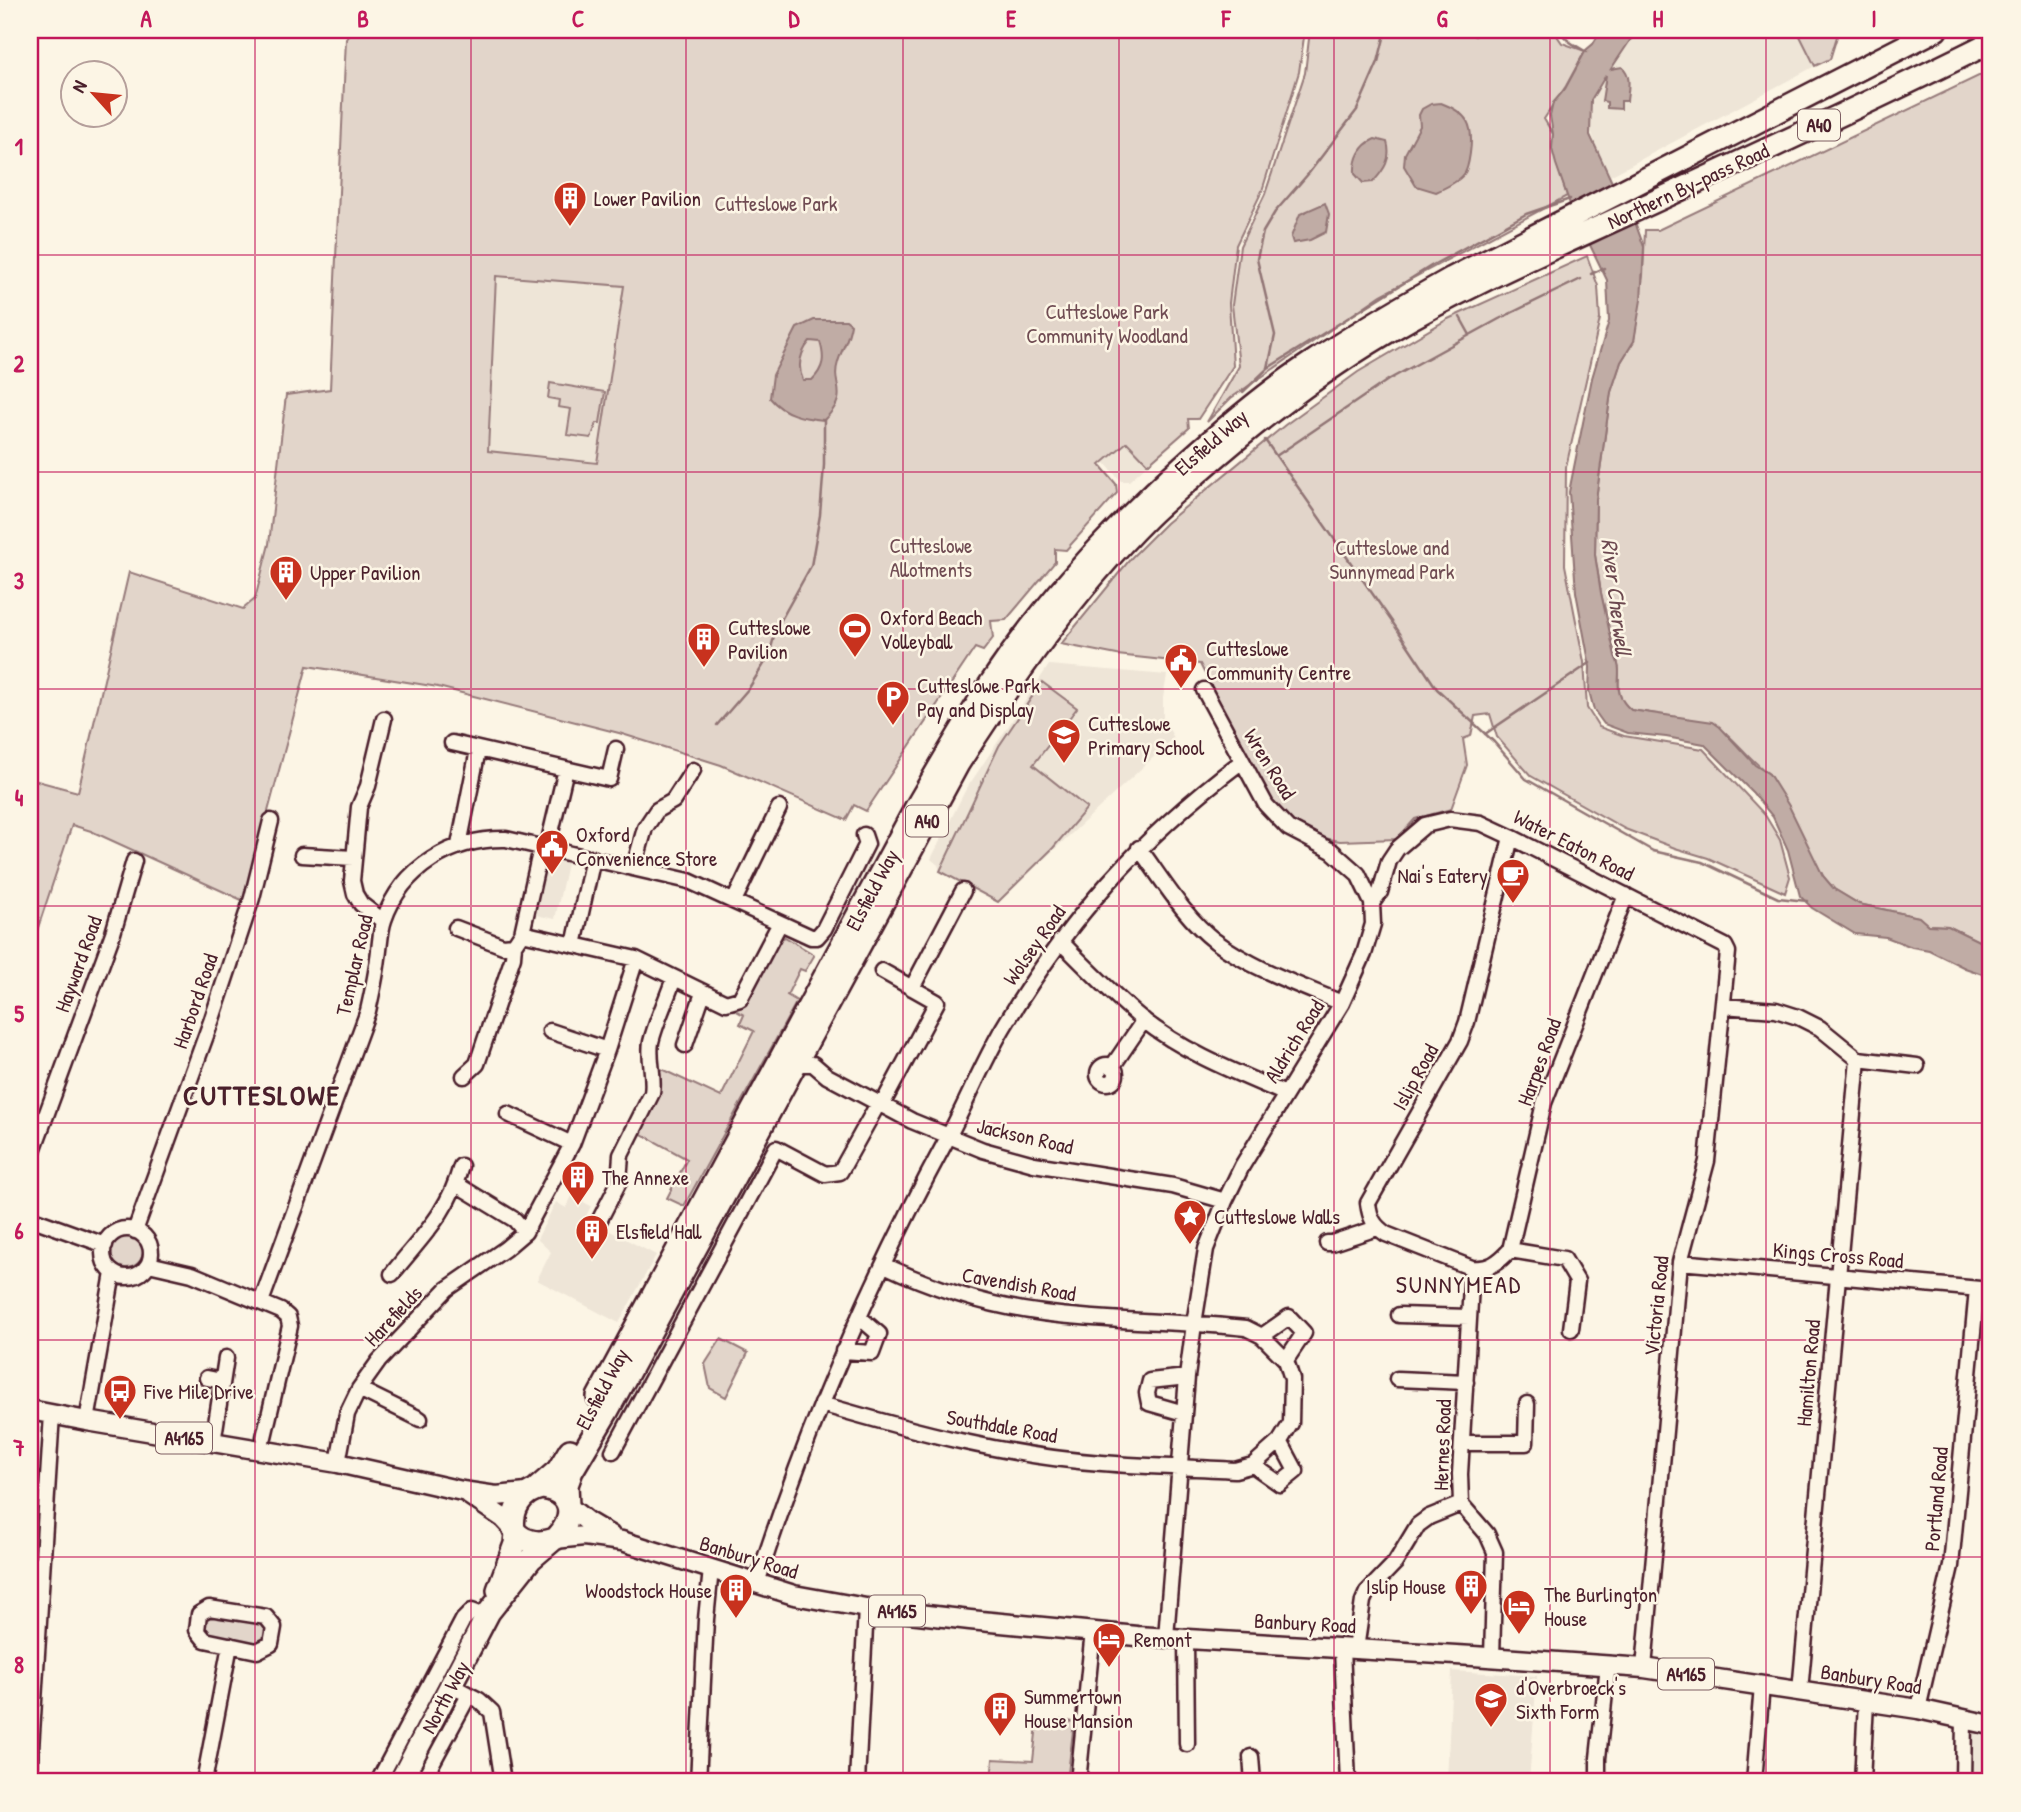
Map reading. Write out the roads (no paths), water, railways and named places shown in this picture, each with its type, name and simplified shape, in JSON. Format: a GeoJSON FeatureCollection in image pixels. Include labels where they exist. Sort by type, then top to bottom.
{"type":"FeatureCollection","features":[{"type":"Feature","properties":{"kind":"highway","name":"Northern By-pass Road"},"geometry":{"type":"LineString","coordinates":[[1382,326],[1458,294],[1565,232],[1635,184],[1936,30]]}},
{"type":"Feature","properties":{"kind":"highway","name":"Northern By-pass Road"},"geometry":{"type":"LineString","coordinates":[[1565,232],[1646,206],[1914,82],[1991,42]]}},
{"type":"Feature","properties":{"kind":"highway","name":"Elsfield Way"},"geometry":{"type":"LineString","coordinates":[[569,1506],[568,1480],[577,1461],[607,1412],[786,1072],[916,807],[990,683],[1033,626],[1100,546],[1138,506],[1228,425],[1309,364],[1382,326]]}},
{"type":"Feature","properties":{"kind":"highway","name":"Elsfield Way"},"geometry":{"type":"LineString","coordinates":[[531,1491],[558,1470],[786,1072]]}},
{"type":"Feature","properties":{"kind":"highway"},"geometry":{"type":"LineString","coordinates":[[531,1491],[555,1491],[569,1506],[569,1519],[554,1540],[531,1542],[515,1532],[514,1512],[531,1491]]}},
{"type":"Feature","properties":{"kind":"highway","name":"North Way"},"geometry":{"type":"LineString","coordinates":[[400,1782],[460,1690],[515,1544],[515,1532]]}},
{"type":"Feature","properties":{"kind":"highway","name":"North Way"},"geometry":{"type":"LineString","coordinates":[[488,1614],[531,1559],[554,1540]]}},
{"type":"Feature","properties":{"kind":"main road","name":"A4165"},"geometry":{"type":"LineString","coordinates":[[30,1410],[87,1422],[338,1463],[463,1491],[496,1496],[531,1491]]}},
{"type":"Feature","properties":{"kind":"main road","name":"A4165"},"geometry":{"type":"LineString","coordinates":[[463,1491],[495,1511],[515,1532]]}},
{"type":"Feature","properties":{"kind":"main road","name":"Banbury Road"},"geometry":{"type":"LineString","coordinates":[[569,1506],[587,1522],[622,1541]]}},
{"type":"Feature","properties":{"kind":"main road","name":"Banbury Road"},"geometry":{"type":"LineString","coordinates":[[554,1540],[584,1536],[622,1541],[794,1595],[866,1608],[1186,1639],[1644,1668],[1918,1709],[1991,1725]]}},
{"type":"Feature","properties":{"kind":"street","name":"Wren Road"},"geometry":{"type":"LineString","coordinates":[[1205,690],[1266,805],[1288,828],[1332,850],[1358,874],[1372,903]]}},
{"type":"Feature","properties":{"kind":"street"},"geometry":{"type":"LineString","coordinates":[[383,920],[361,904],[352,881],[359,807],[369,786],[384,719]]}},
{"type":"Feature","properties":{"kind":"street"},"geometry":{"type":"LineString","coordinates":[[452,743],[609,779],[616,748]]}},
{"type":"Feature","properties":{"kind":"street"},"geometry":{"type":"LineString","coordinates":[[459,845],[478,750]]}},
{"type":"Feature","properties":{"kind":"street","name":"Wolsey Road"},"geometry":{"type":"LineString","coordinates":[[757,1583],[790,1483],[843,1351],[917,1195],[1002,1031],[1080,914],[1139,848],[1194,797],[1241,762]]}},
{"type":"Feature","properties":{"kind":"street"},"geometry":{"type":"LineString","coordinates":[[464,1076],[477,1064],[513,957],[566,769]]}},
{"type":"Feature","properties":{"kind":"street"},"geometry":{"type":"LineString","coordinates":[[634,867],[645,828],[657,810],[673,801],[692,769]]}},
{"type":"Feature","properties":{"kind":"street"},"geometry":{"type":"LineString","coordinates":[[734,901],[779,808]]}},
{"type":"Feature","properties":{"kind":"street","name":"Water Eaton Road"},"geometry":{"type":"LineString","coordinates":[[1397,849],[1425,825],[1450,819],[1481,823],[1725,946],[1728,952]]}},
{"type":"Feature","properties":{"kind":"street","name":"Harbord Road"},"geometry":{"type":"LineString","coordinates":[[135,1231],[221,993],[252,898],[271,821]]}},
{"type":"Feature","properties":{"kind":"street","name":"Templar Road"},"geometry":{"type":"LineString","coordinates":[[261,1302],[368,1011],[375,983],[383,920],[410,876],[437,855],[459,845],[486,839],[506,839],[689,881],[801,933],[817,937],[824,929],[867,844],[864,835]]}},
{"type":"Feature","properties":{"kind":"street","name":"Islip Road"},"geometry":{"type":"LineString","coordinates":[[1377,1228],[1370,1218],[1368,1203],[1460,1041],[1511,837]]}},
{"type":"Feature","properties":{"kind":"street"},"geometry":{"type":"LineString","coordinates":[[1139,848],[1189,915],[1213,939],[1269,972],[1342,1003]]}},
{"type":"Feature","properties":{"kind":"street","name":"Aldrich Road"},"geometry":{"type":"LineString","coordinates":[[1166,1637],[1187,1377],[1206,1249],[1242,1166],[1342,1003],[1364,954],[1373,924],[1372,903],[1380,892],[1389,861],[1397,849]]}},
{"type":"Feature","properties":{"kind":"street"},"geometry":{"type":"LineString","coordinates":[[302,855],[354,858]]}},
{"type":"Feature","properties":{"kind":"street"},"geometry":{"type":"LineString","coordinates":[[574,945],[593,859]]}},
{"type":"Feature","properties":{"kind":"street","name":"Hayward Road"},"geometry":{"type":"LineString","coordinates":[[30,1159],[113,933],[134,861]]}},
{"type":"Feature","properties":{"kind":"street"},"geometry":{"type":"LineString","coordinates":[[912,988],[963,891]]}},
{"type":"Feature","properties":{"kind":"street","name":"Harpes Road"},"geometry":{"type":"LineString","coordinates":[[1510,1250],[1544,1103],[1626,895]]}},
{"type":"Feature","properties":{"kind":"street"},"geometry":{"type":"LineString","coordinates":[[456,928],[503,946],[518,939],[574,945],[636,959],[726,1003],[740,999],[780,923]]}},
{"type":"Feature","properties":{"kind":"street"},"geometry":{"type":"LineString","coordinates":[[1060,941],[1144,1020],[1181,1045],[1221,1066],[1286,1094]]}},
{"type":"Feature","properties":{"kind":"street","name":"Victoria Road"},"geometry":{"type":"LineString","coordinates":[[1644,1668],[1680,1262],[1707,1161],[1728,952]]}},
{"type":"Feature","properties":{"kind":"street","name":"Harefields"},"geometry":{"type":"LineString","coordinates":[[338,1463],[347,1414],[359,1389],[379,1362],[447,1289],[505,1249],[525,1231],[572,1144],[607,1050],[636,959]]}},
{"type":"Feature","properties":{"kind":"street"},"geometry":{"type":"LineString","coordinates":[[613,1451],[776,1148],[825,1174],[840,1172],[881,1103],[937,1002],[882,971]]}},
{"type":"Feature","properties":{"kind":"street"},"geometry":{"type":"LineString","coordinates":[[599,1221],[619,1182],[621,1155],[652,1093],[654,1082],[651,1042],[674,978]]}},
{"type":"Feature","properties":{"kind":"street"},"geometry":{"type":"LineString","coordinates":[[685,1045],[703,993]]}},
{"type":"Feature","properties":{"kind":"street"},"geometry":{"type":"LineString","coordinates":[[1723,1006],[1776,1010],[1820,1028],[1858,1059],[1917,1066]]}},
{"type":"Feature","properties":{"kind":"street"},"geometry":{"type":"LineString","coordinates":[[1112,1067],[1144,1020]]}},
{"type":"Feature","properties":{"kind":"street"},"geometry":{"type":"LineString","coordinates":[[550,1031],[607,1050]]}},
{"type":"Feature","properties":{"kind":"street","name":"Hamilton Road"},"geometry":{"type":"LineString","coordinates":[[1800,1691],[1858,1059]]}},
{"type":"Feature","properties":{"kind":"street","name":"Jackson Road"},"geometry":{"type":"LineString","coordinates":[[786,1072],[813,1064],[827,1076],[948,1138],[1034,1164],[1173,1186],[1225,1201]]}},
{"type":"Feature","properties":{"kind":"street"},"geometry":{"type":"LineString","coordinates":[[786,1072],[827,1076]]}},
{"type":"Feature","properties":{"kind":"street"},"geometry":{"type":"LineString","coordinates":[[508,1114],[572,1144]]}},
{"type":"Feature","properties":{"kind":"street"},"geometry":{"type":"LineString","coordinates":[[392,1274],[433,1226],[456,1184],[461,1166]]}},
{"type":"Feature","properties":{"kind":"street"},"geometry":{"type":"LineString","coordinates":[[456,1184],[515,1220],[525,1231]]}},
{"type":"Feature","properties":{"kind":"street"},"geometry":{"type":"LineString","coordinates":[[30,1218],[105,1245]]}},
{"type":"Feature","properties":{"kind":"street"},"geometry":{"type":"LineString","coordinates":[[1327,1242],[1332,1243],[1377,1228],[1472,1268],[1491,1266],[1510,1250],[1564,1259],[1577,1282],[1571,1329]]}},
{"type":"Feature","properties":{"kind":"street"},"geometry":{"type":"LineString","coordinates":[[135,1231],[145,1237],[150,1246],[148,1265],[134,1276],[122,1277],[113,1273],[105,1262],[105,1245],[117,1232],[135,1231]]}},
{"type":"Feature","properties":{"kind":"street","name":"Kings Cross Road"},"geometry":{"type":"LineString","coordinates":[[1680,1262],[1984,1290]]}},
{"type":"Feature","properties":{"kind":"street"},"geometry":{"type":"LineString","coordinates":[[148,1265],[177,1270],[261,1302],[288,1317],[290,1326],[264,1437]]}},
{"type":"Feature","properties":{"kind":"street","name":"Cavendish Road"},"geometry":{"type":"LineString","coordinates":[[884,1265],[954,1294],[1043,1314],[1247,1328],[1262,1336]]}},
{"type":"Feature","properties":{"kind":"street","name":"Hernes Road"},"geometry":{"type":"LineString","coordinates":[[1472,1268],[1461,1504],[1487,1534],[1494,1552],[1492,1657]]}},
{"type":"Feature","properties":{"kind":"street"},"geometry":{"type":"LineString","coordinates":[[87,1422],[113,1273]]}},
{"type":"Feature","properties":{"kind":"street","name":"Portland Road"},"geometry":{"type":"LineString","coordinates":[[1918,1709],[1951,1566],[1984,1290]]}},
{"type":"Feature","properties":{"kind":"street"},"geometry":{"type":"LineString","coordinates":[[1399,1315],[1469,1317]]}},
{"type":"Feature","properties":{"kind":"street"},"geometry":{"type":"LineString","coordinates":[[843,1351],[872,1353],[879,1334],[859,1317]]}},
{"type":"Feature","properties":{"kind":"street"},"geometry":{"type":"LineString","coordinates":[[1280,1441],[1297,1471],[1280,1484],[1253,1465],[1280,1441],[1291,1423],[1292,1379],[1286,1360],[1262,1336],[1289,1317],[1304,1333],[1286,1360]]}},
{"type":"Feature","properties":{"kind":"street"},"geometry":{"type":"LineString","coordinates":[[213,1443],[226,1358]]}},
{"type":"Feature","properties":{"kind":"street"},"geometry":{"type":"LineString","coordinates":[[1184,1413],[1149,1404],[1147,1393],[1150,1381],[1187,1377]]}},
{"type":"Feature","properties":{"kind":"street"},"geometry":{"type":"LineString","coordinates":[[207,1378],[222,1381]]}},
{"type":"Feature","properties":{"kind":"street"},"geometry":{"type":"LineString","coordinates":[[1397,1379],[1465,1382]]}},
{"type":"Feature","properties":{"kind":"street"},"geometry":{"type":"LineString","coordinates":[[359,1389],[420,1419]]}},
{"type":"Feature","properties":{"kind":"street","name":"Southdale Road"},"geometry":{"type":"LineString","coordinates":[[821,1404],[909,1430],[1014,1452],[1101,1463],[1235,1470],[1253,1465]]}},
{"type":"Feature","properties":{"kind":"street"},"geometry":{"type":"LineString","coordinates":[[1463,1443],[1526,1443],[1527,1404]]}},
{"type":"Feature","properties":{"kind":"street"},"geometry":{"type":"LineString","coordinates":[[30,1765],[52,1414]]}},
{"type":"Feature","properties":{"kind":"street"},"geometry":{"type":"LineString","coordinates":[[1348,1782],[1349,1649],[1363,1601],[1367,1592],[1395,1563],[1418,1525],[1429,1517],[1461,1504]]}},
{"type":"Feature","properties":{"kind":"street"},"geometry":{"type":"LineString","coordinates":[[698,1782],[711,1569]]}},
{"type":"Feature","properties":{"kind":"street"},"geometry":{"type":"LineString","coordinates":[[209,1608],[266,1617],[274,1627],[271,1644],[264,1649],[257,1651],[230,1645],[205,1640],[197,1630],[199,1614],[209,1608]]}},
{"type":"Feature","properties":{"kind":"street"},"geometry":{"type":"LineString","coordinates":[[857,1782],[866,1608]]}},
{"type":"Feature","properties":{"kind":"street"},"geometry":{"type":"LineString","coordinates":[[379,1782],[463,1620],[471,1611],[488,1614]]}},
{"type":"Feature","properties":{"kind":"street"},"geometry":{"type":"LineString","coordinates":[[1078,1782],[1093,1631]]}},
{"type":"Feature","properties":{"kind":"street"},"geometry":{"type":"LineString","coordinates":[[1186,1639],[1187,1744]]}},
{"type":"Feature","properties":{"kind":"street"},"geometry":{"type":"LineString","coordinates":[[204,1782],[230,1645]]}},
{"type":"Feature","properties":{"kind":"street"},"geometry":{"type":"LineString","coordinates":[[1598,1782],[1608,1665]]}},
{"type":"Feature","properties":{"kind":"street"},"geometry":{"type":"LineString","coordinates":[[1754,1782],[1762,1685]]}},
{"type":"Feature","properties":{"kind":"street"},"geometry":{"type":"LineString","coordinates":[[422,1782],[460,1690],[485,1704],[495,1718],[503,1782]]}},
{"type":"Feature","properties":{"kind":"street"},"geometry":{"type":"LineString","coordinates":[[1862,1782],[1867,1701]]}},
{"type":"Feature","properties":{"kind":"street"},"geometry":{"type":"LineString","coordinates":[[1963,1782],[1964,1718]]}},
{"type":"Feature","properties":{"kind":"street"},"geometry":{"type":"LineString","coordinates":[[1251,1757],[1253,1782]]}},
{"type":"Feature","properties":{"kind":"waterway"},"geometry":{"type":"LineString","coordinates":[[1268,368],[1275,335],[1257,259],[1263,232],[1275,212],[1357,110],[1378,62],[1386,30]]}},
{"type":"Feature","properties":{"kind":"waterway"},"geometry":{"type":"LineString","coordinates":[[1560,30],[1568,40],[1587,52]]}},
{"type":"Feature","properties":{"kind":"waterway"},"geometry":{"type":"LineString","coordinates":[[1243,392],[1268,368],[1431,266],[1526,214],[1570,199]]}},
{"type":"Feature","properties":{"kind":"waterway"},"geometry":{"type":"LineString","coordinates":[[1591,274],[1604,268]]}},
{"type":"Feature","properties":{"kind":"waterway"},"geometry":{"type":"LineString","coordinates":[[1276,456],[1388,380],[1499,319],[1581,279]]}},
{"type":"Feature","properties":{"kind":"waterway"},"geometry":{"type":"LineString","coordinates":[[1460,317],[1470,335]]}},
{"type":"Feature","properties":{"kind":"waterway"},"geometry":{"type":"LineString","coordinates":[[717,725],[749,688],[769,656],[776,629],[811,566],[820,515],[824,420]]}},
{"type":"Feature","properties":{"kind":"waterway"},"geometry":{"type":"LineString","coordinates":[[1265,440],[1437,689],[1494,742],[1526,779],[1653,851],[1702,862],[1778,898],[1807,901]]}},
{"type":"Feature","properties":{"kind":"waterway"},"geometry":{"type":"LineString","coordinates":[[1485,734],[1590,663]]}},
{"type":"Feature","properties":{"kind":"place","name":"Lower Pavilion"},"geometry":{"type":"Point","coordinates":[570,228]}},
{"type":"Feature","properties":{"kind":"place","name":"Upper Pavilion"},"geometry":{"type":"Point","coordinates":[286,602]}},
{"type":"Feature","properties":{"kind":"place","name":"Oxford Beach Volleyball"},"geometry":{"type":"Point","coordinates":[855,659]}},
{"type":"Feature","properties":{"kind":"place","name":"Cutteslowe Pavilion"},"geometry":{"type":"Point","coordinates":[704,669]}},
{"type":"Feature","properties":{"kind":"place","name":"Cutteslowe Community Centre"},"geometry":{"type":"Point","coordinates":[1181,690]}},
{"type":"Feature","properties":{"kind":"place","name":"Cutteslowe Park Pay and Display"},"geometry":{"type":"Point","coordinates":[893,727]}},
{"type":"Feature","properties":{"kind":"place","name":"Cutteslowe Primary School"},"geometry":{"type":"Point","coordinates":[1064,765]}},
{"type":"Feature","properties":{"kind":"place","name":"Oxford Convenience Store"},"geometry":{"type":"Point","coordinates":[552,876]}},
{"type":"Feature","properties":{"kind":"place","name":"Nai's Eatery"},"geometry":{"type":"Point","coordinates":[1513,905]}},
{"type":"Feature","properties":{"kind":"place","name":"The Annexe"},"geometry":{"type":"Point","coordinates":[578,1207]}},
{"type":"Feature","properties":{"kind":"place","name":"Cutteslowe Walls"},"geometry":{"type":"Point","coordinates":[1190,1246]}},
{"type":"Feature","properties":{"kind":"place","name":"Elsfield Hall"},"geometry":{"type":"Point","coordinates":[592,1261]}},
{"type":"Feature","properties":{"kind":"place","name":"Five Mile Drive"},"geometry":{"type":"Point","coordinates":[120,1421]}},
{"type":"Feature","properties":{"kind":"place","name":"Islip House"},"geometry":{"type":"Point","coordinates":[1471,1616]}},
{"type":"Feature","properties":{"kind":"place","name":"Woodstock House"},"geometry":{"type":"Point","coordinates":[736,1620]}},
{"type":"Feature","properties":{"kind":"place","name":"The Burlington House"},"geometry":{"type":"Point","coordinates":[1519,1636]}},
{"type":"Feature","properties":{"kind":"place","name":"Remont"},"geometry":{"type":"Point","coordinates":[1109,1669]}},
{"type":"Feature","properties":{"kind":"place","name":"d'Overbroeck's Sixth Form"},"geometry":{"type":"Point","coordinates":[1491,1729]}},
{"type":"Feature","properties":{"kind":"place","name":"Summertown House Mansion"},"geometry":{"type":"Point","coordinates":[1000,1738]}},
{"type":"Feature","properties":{"kind":"district","name":"CUTTESLOWE"},"geometry":{"type":"Point","coordinates":[262,1095]}},
{"type":"Feature","properties":{"kind":"district","name":"SUNNYMEAD"},"geometry":{"type":"Point","coordinates":[1459,1284]}},
{"type":"Feature","properties":{"kind":"park label","name":"Cutteslowe Park"},"geometry":{"type":"Point","coordinates":[776,203]}},
{"type":"Feature","properties":{"kind":"park label","name":"Cutteslowe Park Community Woodland"},"geometry":{"type":"Point","coordinates":[1107,323]}},
{"type":"Feature","properties":{"kind":"park label","name":"Cutteslowe Allotments"},"geometry":{"type":"Point","coordinates":[931,557]}},
{"type":"Feature","properties":{"kind":"park label","name":"Cutteslowe and Sunnymead Park"},"geometry":{"type":"Point","coordinates":[1392,559]}},
{"type":"Feature","properties":{"kind":"water label","name":"River Cherwell"},"geometry":{"type":"Point","coordinates":[1617,597]}}]}
